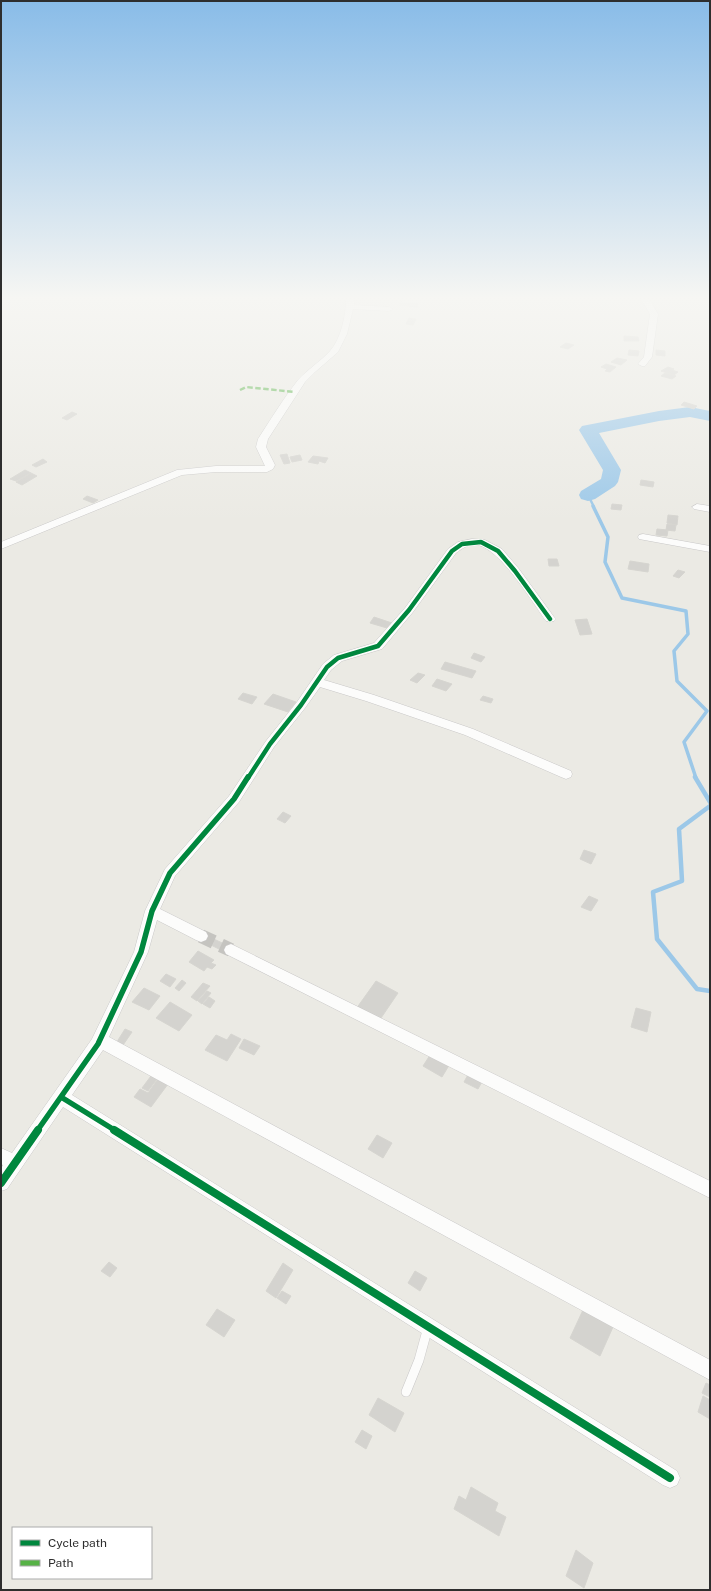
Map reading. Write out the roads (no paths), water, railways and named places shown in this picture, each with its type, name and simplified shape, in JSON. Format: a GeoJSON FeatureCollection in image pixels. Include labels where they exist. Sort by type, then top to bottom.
{"type":"FeatureCollection","features":[{"type":"Feature","properties":{"kind":"street"},"geometry":{"type":"LineString","coordinates":[[1,546],[180,472],[210,469],[267,469],[270,467],[261,447],[263,439],[309,373]]}},
{"type":"Feature","properties":{"kind":"street"},"geometry":{"type":"LineString","coordinates":[[697,507],[710,509]]}},
{"type":"Feature","properties":{"kind":"street"},"geometry":{"type":"LineString","coordinates":[[643,537],[710,549]]}},
{"type":"Feature","properties":{"kind":"street"},"geometry":{"type":"LineString","coordinates":[[1,1183],[8,1159],[61,1097],[100,1040],[141,952],[152,911],[170,873],[234,799],[270,744],[327,667],[338,658],[378,646],[409,610],[452,551],[462,544],[481,542],[498,551],[515,571],[550,619]]}},
{"type":"Feature","properties":{"kind":"street"},"geometry":{"type":"LineString","coordinates":[[317,682],[370,698],[469,732],[566,774]]}},
{"type":"Feature","properties":{"kind":"street"},"geometry":{"type":"LineString","coordinates":[[152,911],[201,936]]}},
{"type":"Feature","properties":{"kind":"street"},"geometry":{"type":"LineString","coordinates":[[231,950],[710,1190]]}},
{"type":"Feature","properties":{"kind":"street"},"geometry":{"type":"LineString","coordinates":[[100,1040],[710,1370]]}},
{"type":"Feature","properties":{"kind":"street"},"geometry":{"type":"LineString","coordinates":[[61,1097],[670,1478]]}},
{"type":"Feature","properties":{"kind":"lane"},"geometry":{"type":"LineString","coordinates":[[406,1392],[418,1360],[428,1326]]}},
{"type":"Feature","properties":{"kind":"waterway"},"geometry":{"type":"LineString","coordinates":[[588,495],[609,482],[612,470],[588,430],[659,416],[690,412],[710,416]]}},
{"type":"Feature","properties":{"kind":"waterway"},"geometry":{"type":"LineString","coordinates":[[588,495],[594,507]]}},
{"type":"Feature","properties":{"kind":"waterway"},"geometry":{"type":"LineString","coordinates":[[593,506],[608,537],[605,562],[622,598],[686,611],[688,634],[674,651],[677,681],[707,711],[684,742],[696,778]]}},
{"type":"Feature","properties":{"kind":"waterway"},"geometry":{"type":"LineString","coordinates":[[695,777],[710,802]]}},
{"type":"Feature","properties":{"kind":"waterway"},"geometry":{"type":"LineString","coordinates":[[710,806],[679,829],[682,881],[653,892],[657,939],[697,989],[710,991]]}},
{"type":"Feature","properties":{"kind":"tunnel"},"geometry":{"type":"LineString","coordinates":[[201,936],[231,950]]}}]}
